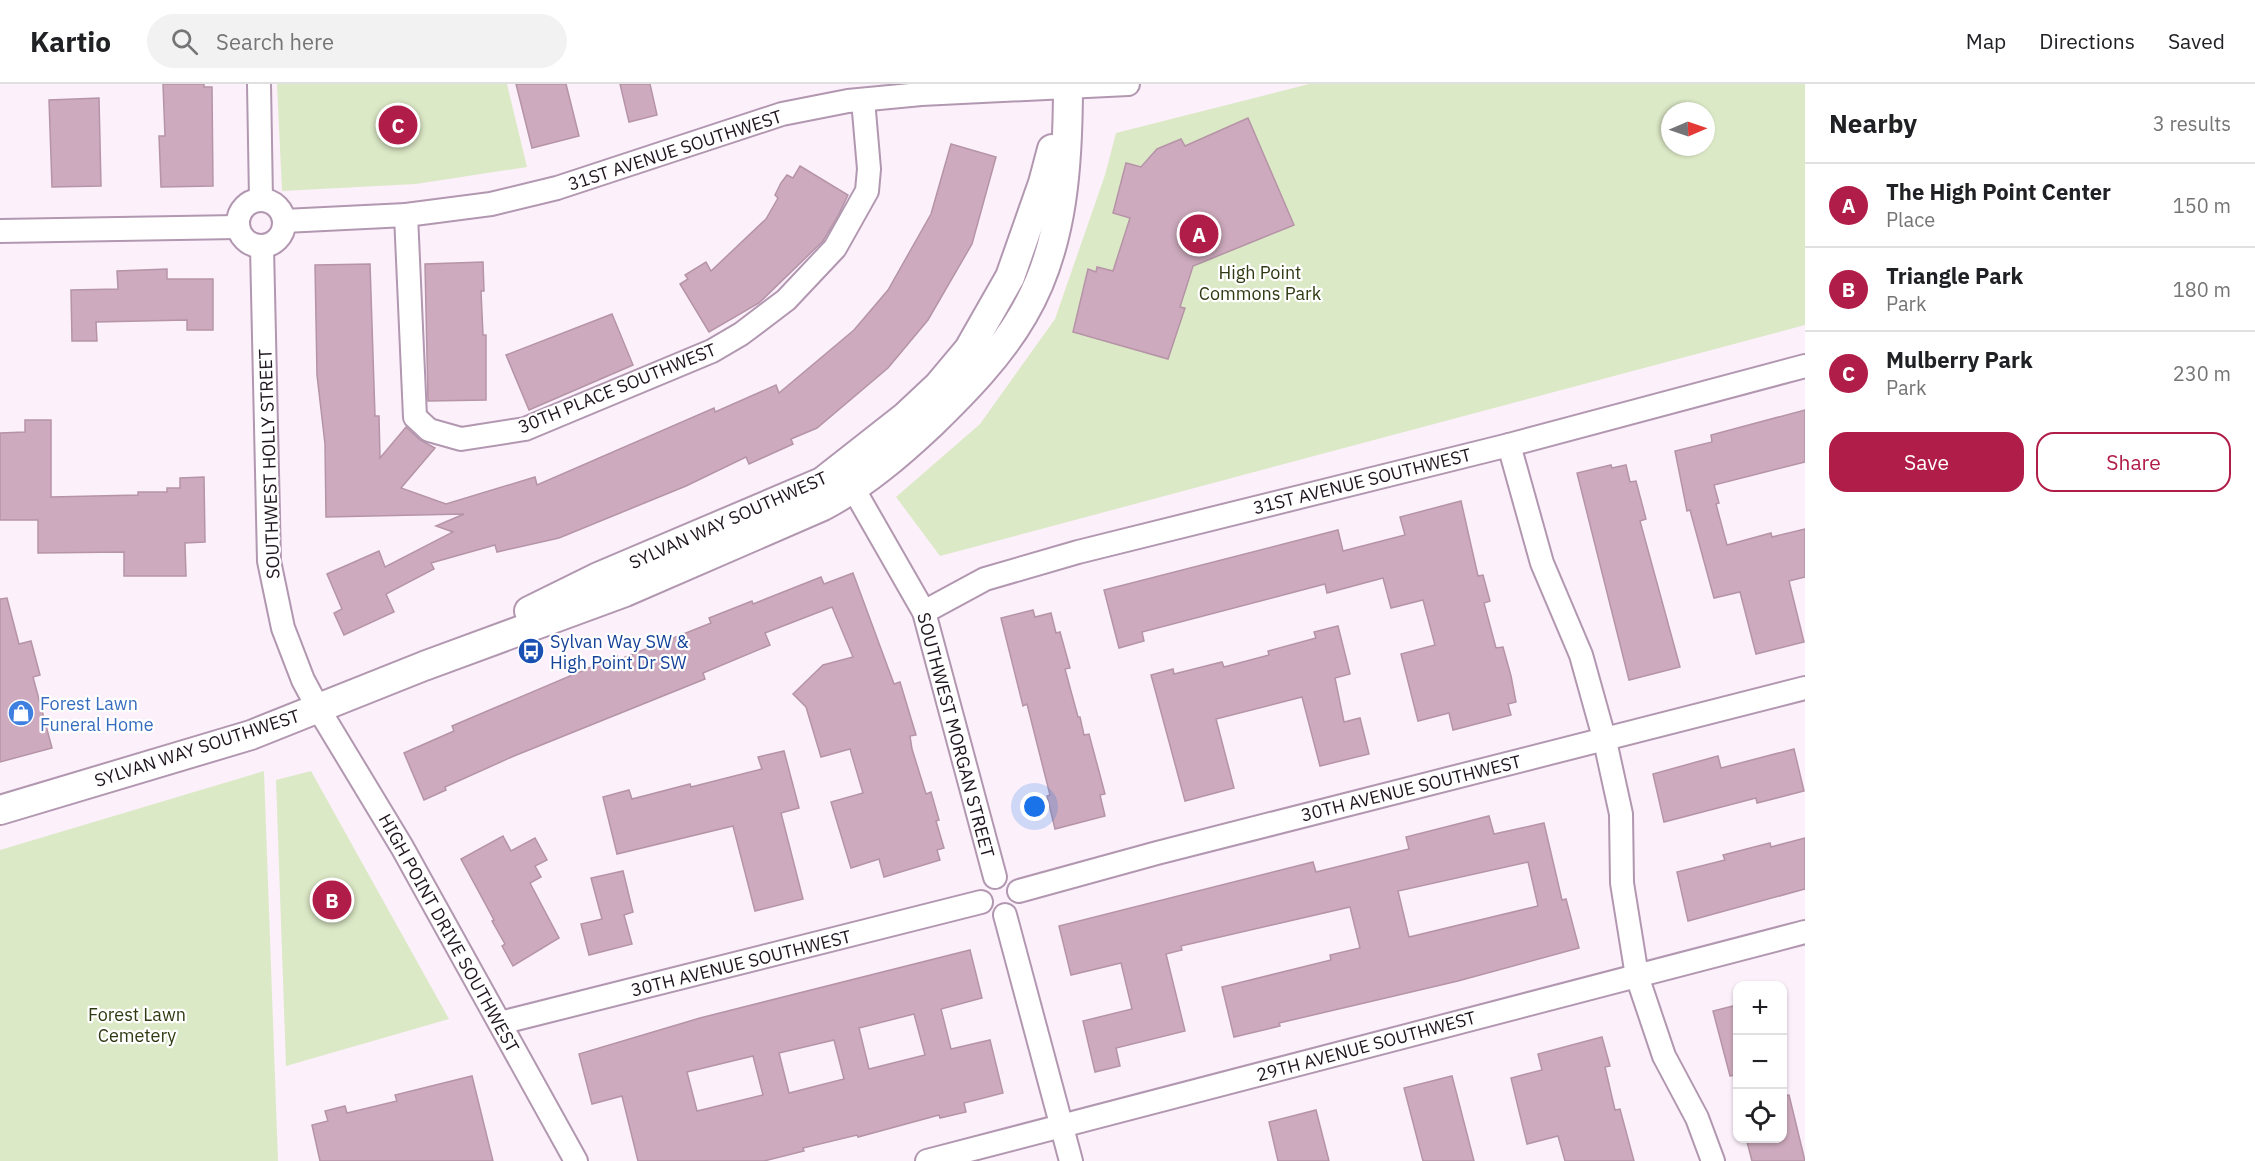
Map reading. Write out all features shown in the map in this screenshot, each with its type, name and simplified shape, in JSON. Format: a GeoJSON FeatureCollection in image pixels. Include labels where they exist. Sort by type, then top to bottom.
{"type":"FeatureCollection","features":[{"type":"Feature","properties":{"kind":"street"},"geometry":{"type":"LineString","coordinates":[[259,84],[261,200]]}},
{"type":"Feature","properties":{"kind":"street","name":"31ST AVENUE SOUTHWEST"},"geometry":{"type":"LineString","coordinates":[[284,221],[406,215],[491,204],[556,188],[782,114],[862,100],[921,94],[1128,84]]}},
{"type":"Feature","properties":{"kind":"street","name":"SYLVAN WAY SOUTHWEST"},"geometry":{"type":"LineString","coordinates":[[0,810],[251,735],[424,666],[625,592],[814,510],[848,478],[906,448],[958,398],[1024,315],[1045,266],[1059,215],[1066,150],[1068,86]]}},
{"type":"Feature","properties":{"kind":"street","name":"30TH PLACE SOUTHWEST"},"geometry":{"type":"LineString","coordinates":[[406,215],[412,398],[415,417],[429,430],[461,439],[525,429],[712,351],[741,334],[786,300],[835,248],[867,191],[869,170],[862,100]]}},
{"type":"Feature","properties":{"kind":"street"},"geometry":{"type":"LineString","coordinates":[[261,200],[276,205],[284,221],[278,239],[262,247],[245,241],[237,227],[241,211],[253,201],[261,200]]}},
{"type":"Feature","properties":{"kind":"street"},"geometry":{"type":"LineString","coordinates":[[0,231],[237,227]]}},
{"type":"Feature","properties":{"kind":"street","name":"SOUTHWEST HOLLY STREET"},"geometry":{"type":"LineString","coordinates":[[262,247],[271,578],[283,628],[303,680],[318,708]]}},
{"type":"Feature","properties":{"kind":"street","name":"31ST AVENUE SOUTHWEST"},"geometry":{"type":"LineString","coordinates":[[924,612],[985,579],[1078,552],[1509,446],[1805,366]]}},
{"type":"Feature","properties":{"kind":"street"},"geometry":{"type":"LineString","coordinates":[[1509,446],[1542,563],[1581,655],[1605,741],[1621,814],[1622,883],[1637,976],[1664,1056],[1697,1118],[1713,1161]]}},
{"type":"Feature","properties":{"kind":"street","name":"SOUTHWEST MORGAN STREET"},"geometry":{"type":"LineString","coordinates":[[848,478],[924,612],[995,877]]}},
{"type":"Feature","properties":{"kind":"street","name":"30TH AVENUE SOUTHWEST"},"geometry":{"type":"LineString","coordinates":[[1018,891],[1424,784],[1605,741],[1805,688]]}},
{"type":"Feature","properties":{"kind":"street","name":"HIGH POINT DRIVE SOUTHWEST"},"geometry":{"type":"LineString","coordinates":[[318,708],[402,847],[576,1161]]}},
{"type":"Feature","properties":{"kind":"street"},"geometry":{"type":"LineString","coordinates":[[995,877],[1010,879],[1018,891],[1016,908],[1005,915],[992,914],[981,902],[982,887],[995,877]]}},
{"type":"Feature","properties":{"kind":"street","name":"30TH AVENUE SOUTHWEST"},"geometry":{"type":"LineString","coordinates":[[500,1023],[981,902]]}},
{"type":"Feature","properties":{"kind":"street"},"geometry":{"type":"LineString","coordinates":[[1005,915],[1071,1161]]}},
{"type":"Feature","properties":{"kind":"street","name":"29TH AVENUE SOUTHWEST"},"geometry":{"type":"LineString","coordinates":[[927,1161],[1805,932]]}},
{"type":"Feature","properties":{"kind":"green space"},"geometry":{"type":"Polygon","coordinates":[[[277,84],[507,84],[527,167],[416,184],[282,191],[277,84]]]}},
{"type":"Feature","properties":{"kind":"green space","name":"High Point Commons Park"},"geometry":{"type":"Polygon","coordinates":[[[1309,84],[1805,84],[1805,325],[940,556],[896,497],[980,424],[1055,319],[1105,175],[1116,133],[1309,84]]]}},
{"type":"Feature","properties":{"kind":"green space","name":"Forest Lawn Cemetery"},"geometry":{"type":"Polygon","coordinates":[[[264,771],[278,1161],[0,1161],[0,850],[264,771]]]}},
{"type":"Feature","properties":{"kind":"green space"},"geometry":{"type":"Polygon","coordinates":[[[311,771],[449,1019],[286,1066],[276,780],[311,771]]]}},
{"type":"Feature","properties":{"kind":"building"},"geometry":{"type":"Polygon","coordinates":[[[163,84],[204,84],[204,87],[212,87],[213,186],[161,187],[159,136],[165,136],[163,84]]]}},
{"type":"Feature","properties":{"kind":"building"},"geometry":{"type":"Polygon","coordinates":[[[516,84],[566,84],[579,136],[532,148],[516,84]]]}},
{"type":"Feature","properties":{"kind":"building"},"geometry":{"type":"Polygon","coordinates":[[[620,84],[650,84],[657,115],[629,122],[620,84]]]}},
{"type":"Feature","properties":{"kind":"building"},"geometry":{"type":"Polygon","coordinates":[[[99,98],[101,186],[52,187],[49,100],[99,98]]]}},
{"type":"Feature","properties":{"kind":"building"},"geometry":{"type":"Polygon","coordinates":[[[1248,118],[1294,225],[1193,266],[1180,307],[1185,308],[1168,359],[1073,332],[1088,269],[1096,272],[1097,267],[1113,271],[1130,218],[1113,213],[1126,163],[1141,167],[1157,149],[1181,139],[1185,146],[1248,118]]]}},
{"type":"Feature","properties":{"kind":"building"},"geometry":{"type":"Polygon","coordinates":[[[951,144],[996,157],[972,244],[928,320],[888,368],[817,428],[791,439],[793,444],[749,464],[746,457],[686,486],[559,538],[497,552],[495,545],[431,563],[434,569],[386,594],[394,612],[344,635],[334,613],[342,609],[327,574],[379,551],[385,567],[453,532],[436,526],[464,514],[326,517],[325,444],[317,375],[315,265],[370,264],[375,416],[379,416],[380,458],[406,427],[420,440],[435,448],[401,488],[446,504],[535,477],[537,485],[714,408],[715,412],[776,385],[779,393],[854,330],[888,290],[931,214],[951,144]]]}},
{"type":"Feature","properties":{"kind":"building"},"geometry":{"type":"Polygon","coordinates":[[[800,166],[848,195],[838,216],[823,241],[759,303],[709,332],[680,284],[688,279],[685,275],[706,262],[711,271],[766,219],[778,198],[775,195],[781,183],[787,175],[793,178],[800,166]]]}},
{"type":"Feature","properties":{"kind":"building"},"geometry":{"type":"Polygon","coordinates":[[[483,262],[484,291],[481,291],[483,335],[486,335],[486,400],[428,401],[425,264],[483,262]]]}},
{"type":"Feature","properties":{"kind":"building"},"geometry":{"type":"Polygon","coordinates":[[[167,269],[167,279],[213,279],[213,330],[187,330],[187,320],[96,322],[97,341],[72,341],[71,290],[118,289],[117,271],[167,269]]]}},
{"type":"Feature","properties":{"kind":"building"},"geometry":{"type":"Polygon","coordinates":[[[612,314],[633,365],[529,410],[506,355],[612,314]]]}},
{"type":"Feature","properties":{"kind":"building"},"geometry":{"type":"Polygon","coordinates":[[[1805,410],[1805,462],[1714,485],[1719,503],[1716,504],[1727,545],[1771,533],[1772,537],[1805,529],[1805,577],[1789,581],[1804,642],[1756,654],[1740,592],[1714,598],[1690,510],[1687,511],[1675,451],[1712,442],[1711,435],[1805,410]]]}},
{"type":"Feature","properties":{"kind":"building"},"geometry":{"type":"Polygon","coordinates":[[[25,420],[51,420],[51,497],[167,492],[167,488],[180,488],[180,478],[204,477],[205,542],[185,543],[186,576],[124,576],[124,552],[38,553],[38,520],[0,520],[0,433],[25,432],[25,420]]]}},
{"type":"Feature","properties":{"kind":"building"},"geometry":{"type":"Polygon","coordinates":[[[1611,465],[1612,468],[1626,465],[1630,482],[1636,481],[1646,519],[1640,521],[1680,667],[1629,680],[1577,473],[1611,465]]]}},
{"type":"Feature","properties":{"kind":"building"},"geometry":{"type":"Polygon","coordinates":[[[1461,501],[1478,576],[1483,575],[1490,601],[1484,603],[1496,648],[1503,647],[1511,676],[1516,702],[1508,704],[1511,715],[1453,730],[1449,713],[1418,721],[1401,654],[1435,645],[1423,600],[1391,608],[1383,578],[1327,593],[1325,584],[1142,632],[1144,641],[1119,648],[1104,590],[1338,530],[1343,551],[1405,535],[1400,517],[1461,501]]]}},
{"type":"Feature","properties":{"kind":"building"},"geometry":{"type":"Polygon","coordinates":[[[853,573],[894,684],[900,682],[916,735],[910,736],[912,749],[926,794],[931,792],[939,820],[936,821],[944,848],[937,850],[940,860],[884,877],[879,859],[851,868],[831,802],[863,793],[850,749],[821,757],[806,707],[793,694],[823,665],[853,657],[832,607],[765,633],[770,645],[703,673],[705,679],[514,756],[445,787],[446,790],[424,800],[404,753],[454,731],[452,726],[617,656],[618,660],[711,623],[709,618],[752,601],[753,604],[821,577],[824,584],[853,573]]]}},
{"type":"Feature","properties":{"kind":"building","name":"Forest Lawn Funeral Home"},"geometry":{"type":"Polygon","coordinates":[[[7,598],[19,644],[31,641],[40,675],[33,677],[52,748],[0,762],[0,599],[7,598]]]}},
{"type":"Feature","properties":{"kind":"building"},"geometry":{"type":"Polygon","coordinates":[[[1033,610],[1035,617],[1051,613],[1056,633],[1060,632],[1070,668],[1065,669],[1078,717],[1080,717],[1084,735],[1089,734],[1105,794],[1100,795],[1105,816],[1055,829],[1047,796],[1050,795],[1027,704],[1023,706],[1001,618],[1033,610]]]}},
{"type":"Feature","properties":{"kind":"building"},"geometry":{"type":"Polygon","coordinates":[[[1338,626],[1350,674],[1335,678],[1344,722],[1360,718],[1369,754],[1320,766],[1302,697],[1216,719],[1234,788],[1185,801],[1151,675],[1173,669],[1174,674],[1222,662],[1224,667],[1269,655],[1268,651],[1316,638],[1314,632],[1338,626]]]}},
{"type":"Feature","properties":{"kind":"building"},"geometry":{"type":"Polygon","coordinates":[[[1794,749],[1804,791],[1757,803],[1756,798],[1664,822],[1653,774],[1718,756],[1721,768],[1794,749]]]}},
{"type":"Feature","properties":{"kind":"building"},"geometry":{"type":"Polygon","coordinates":[[[784,751],[799,808],[781,813],[803,899],[755,911],[733,826],[617,854],[603,797],[629,790],[632,799],[762,769],[758,757],[784,751]]]}},
{"type":"Feature","properties":{"kind":"building"},"geometry":{"type":"Polygon","coordinates":[[[1489,816],[1494,834],[1544,823],[1562,900],[1566,899],[1579,948],[1458,981],[1279,1023],[1280,1026],[1234,1037],[1222,987],[1331,960],[1330,955],[1360,948],[1350,907],[1181,946],[1182,950],[1166,954],[1185,1031],[1116,1048],[1120,1066],[1095,1072],[1083,1021],[1132,1009],[1121,963],[1071,975],[1059,926],[1313,862],[1316,872],[1409,849],[1406,837],[1489,816]],[[1528,862],[1398,891],[1409,937],[1538,906],[1528,862]]]}},
{"type":"Feature","properties":{"kind":"building"},"geometry":{"type":"Polygon","coordinates":[[[503,836],[511,851],[535,838],[547,860],[535,866],[541,877],[530,883],[559,938],[513,966],[502,946],[505,944],[492,921],[494,920],[461,859],[503,836]]]}},
{"type":"Feature","properties":{"kind":"building"},"geometry":{"type":"Polygon","coordinates":[[[1805,838],[1805,889],[1688,921],[1677,872],[1725,860],[1723,855],[1770,843],[1771,847],[1805,838]]]}},
{"type":"Feature","properties":{"kind":"building"},"geometry":{"type":"Polygon","coordinates":[[[623,871],[633,912],[624,915],[632,944],[589,955],[581,924],[602,919],[591,878],[623,871]]]}},
{"type":"Feature","properties":{"kind":"building"},"geometry":{"type":"Polygon","coordinates":[[[970,950],[982,998],[941,1009],[951,1049],[990,1040],[1003,1093],[964,1103],[966,1112],[940,1118],[939,1115],[858,1137],[857,1135],[803,1148],[804,1151],[764,1161],[638,1161],[622,1096],[592,1104],[579,1054],[700,1018],[970,950]],[[914,1014],[859,1028],[869,1069],[925,1055],[914,1014]],[[834,1040],[779,1053],[789,1093],[844,1079],[834,1040]],[[753,1056],[687,1072],[697,1111],[763,1095],[753,1056]]]}},
{"type":"Feature","properties":{"kind":"building"},"geometry":{"type":"Polygon","coordinates":[[[1733,1006],[1733,1076],[1730,1076],[1713,1011],[1733,1006]]]}},
{"type":"Feature","properties":{"kind":"building"},"geometry":{"type":"Polygon","coordinates":[[[1602,1037],[1610,1066],[1605,1067],[1615,1110],[1620,1109],[1634,1161],[1565,1161],[1558,1136],[1527,1144],[1511,1078],[1542,1070],[1538,1054],[1602,1037]]]}},
{"type":"Feature","properties":{"kind":"building"},"geometry":{"type":"Polygon","coordinates":[[[472,1076],[493,1161],[320,1161],[312,1125],[328,1121],[325,1111],[345,1106],[347,1113],[397,1101],[395,1095],[472,1076]]]}},
{"type":"Feature","properties":{"kind":"building"},"geometry":{"type":"Polygon","coordinates":[[[1452,1076],[1474,1161],[1423,1161],[1404,1088],[1452,1076]]]}},
{"type":"Feature","properties":{"kind":"building"},"geometry":{"type":"Polygon","coordinates":[[[1787,1095],[1789,1095],[1805,1161],[1752,1161],[1747,1143],[1787,1143],[1787,1095]]]}},
{"type":"Feature","properties":{"kind":"building"},"geometry":{"type":"Polygon","coordinates":[[[1316,1110],[1329,1161],[1278,1161],[1269,1122],[1316,1110]]]}},
{"type":"Feature","properties":{"kind":"place","name":"Mulberry Park"},"geometry":{"type":"Point","coordinates":[398,125]}},
{"type":"Feature","properties":{"kind":"place","name":"The High Point Center"},"geometry":{"type":"Point","coordinates":[1199,234]}},
{"type":"Feature","properties":{"kind":"place","name":"Sylvan Way SW & High Point Dr SW"},"geometry":{"type":"Point","coordinates":[531,651]}},
{"type":"Feature","properties":{"kind":"place","name":"Forest Lawn Funeral Home"},"geometry":{"type":"Point","coordinates":[21,713]}},
{"type":"Feature","properties":{"kind":"place","name":"Triangle Park"},"geometry":{"type":"Point","coordinates":[332,900]}}]}
